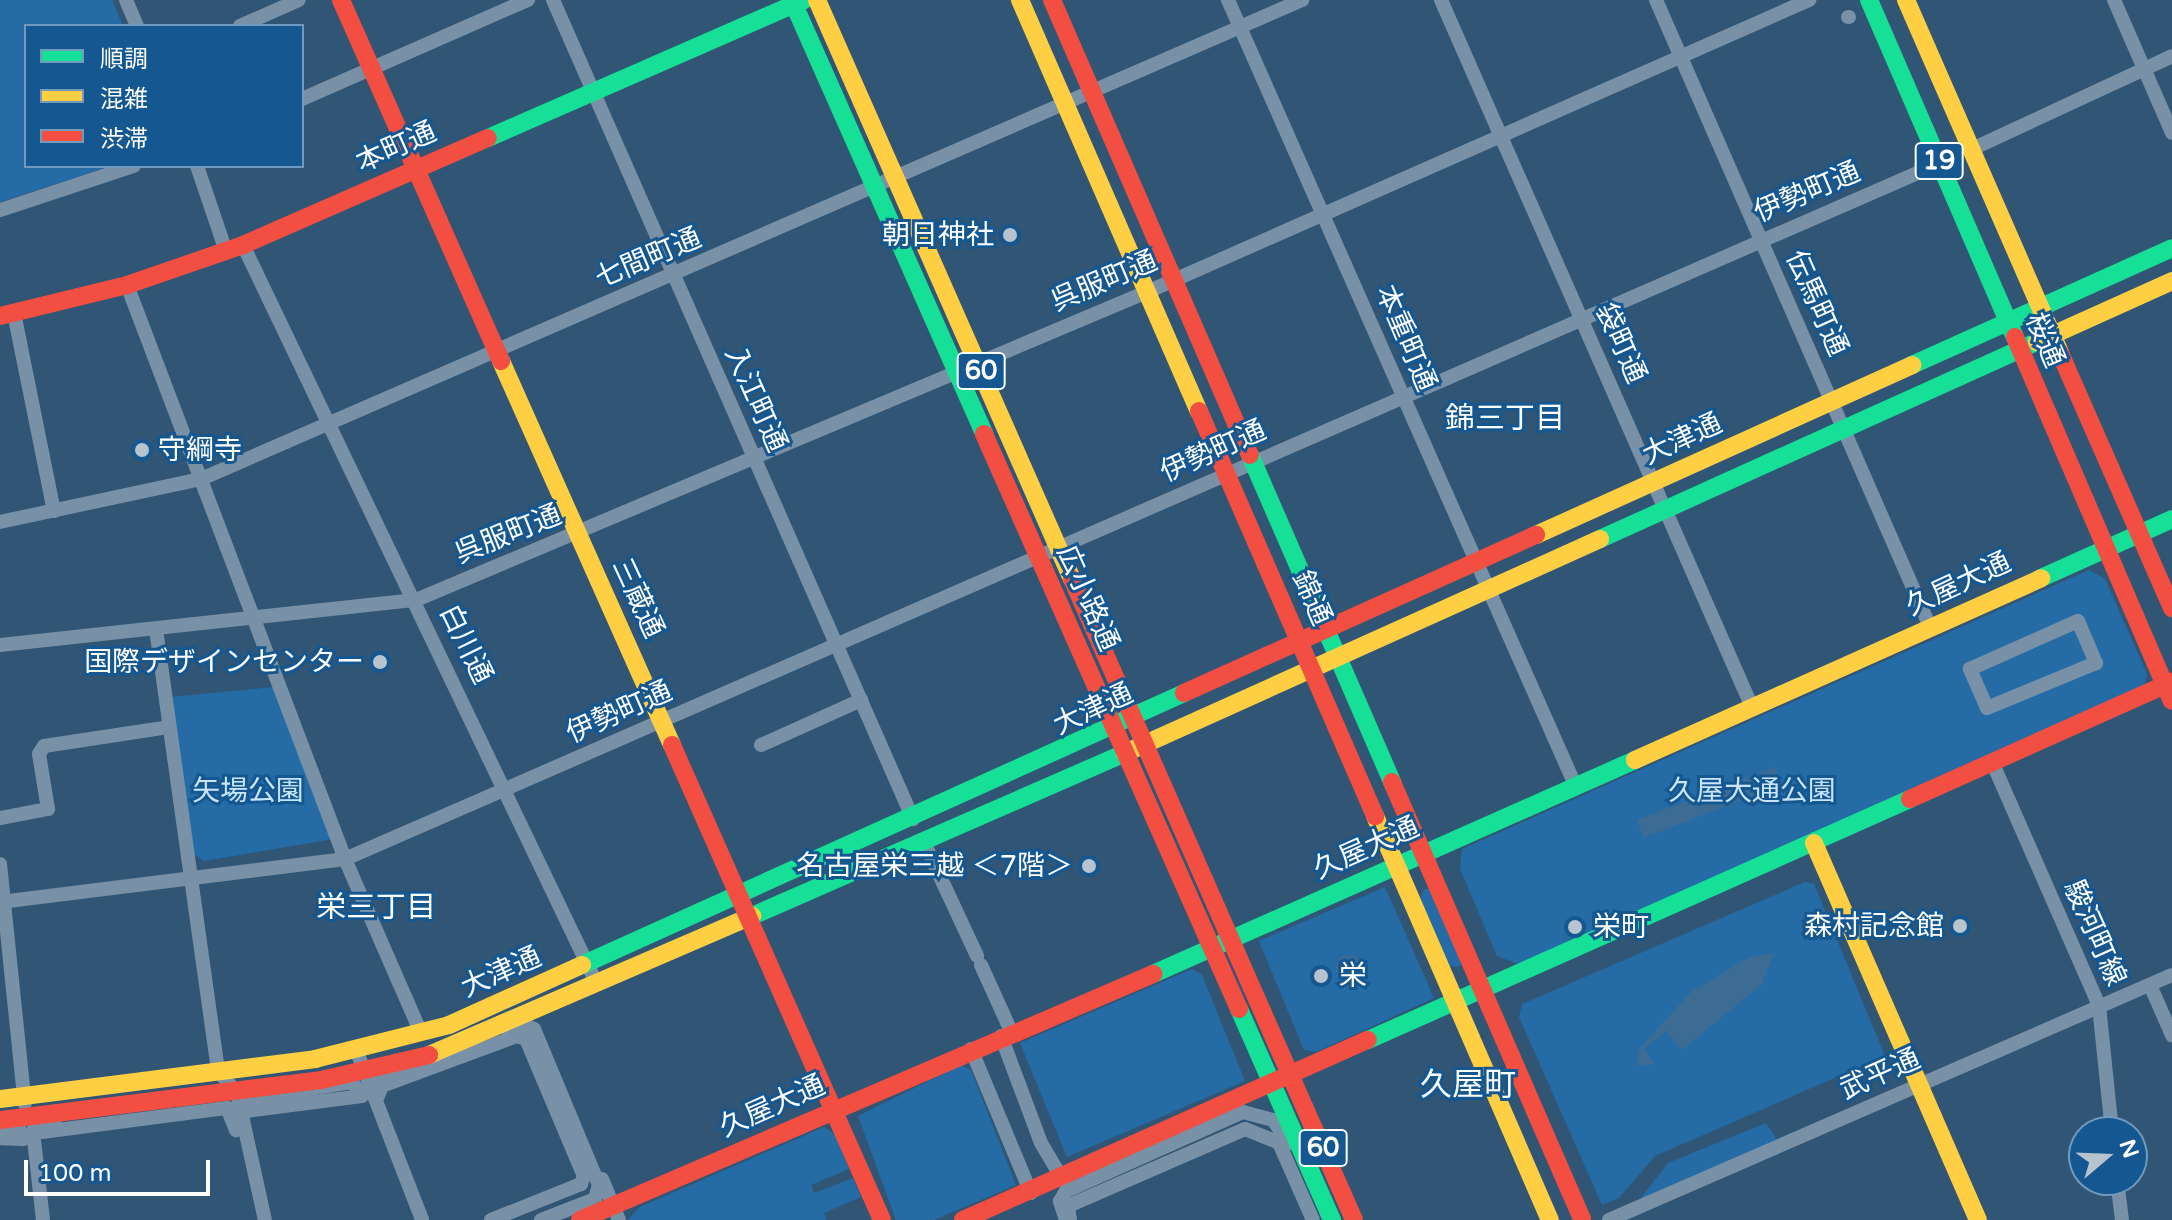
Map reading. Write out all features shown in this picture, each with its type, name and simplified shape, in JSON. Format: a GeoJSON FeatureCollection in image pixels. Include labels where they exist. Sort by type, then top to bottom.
{"type":"FeatureCollection","features":[{"type":"Feature","properties":{"kind":"main road","name":"三蔵通"},"geometry":{"type":"LineString","coordinates":[[341,0],[578,533],[753,915],[837,1107],[882,1220]]}},
{"type":"Feature","properties":{"kind":"main road","name":"広小路通"},"geometry":{"type":"LineString","coordinates":[[817,0],[1354,1220]]}},
{"type":"Feature","properties":{"kind":"main road","name":"錦通"},"geometry":{"type":"LineString","coordinates":[[1020,0],[1313,668],[1550,1220]]}},
{"type":"Feature","properties":{"kind":"main road","name":"錦通"},"geometry":{"type":"LineString","coordinates":[[1052,0],[1337,658],[1486,992],[1582,1220]]}},
{"type":"Feature","properties":{"kind":"main road","name":"桜通"},"geometry":{"type":"LineString","coordinates":[[1869,0],[2103,548],[2170,689]]}},
{"type":"Feature","properties":{"kind":"main road","name":"桜通"},"geometry":{"type":"LineString","coordinates":[[1906,0],[2050,336],[2172,608]]}},
{"type":"Feature","properties":{"kind":"main road","name":"本町通"},"geometry":{"type":"LineString","coordinates":[[7,314],[127,285],[234,248],[797,2]]}},
{"type":"Feature","properties":{"kind":"main road","name":"広小路通"},"geometry":{"type":"LineString","coordinates":[[797,2],[874,188],[1039,556],[1209,949],[1332,1220]]}},
{"type":"Feature","properties":{"kind":"main road","name":"大津通"},"geometry":{"type":"LineString","coordinates":[[0,1099],[357,1052],[421,1033],[524,992],[1135,720],[2172,248]]}},
{"type":"Feature","properties":{"kind":"main road","name":"大津通"},"geometry":{"type":"LineString","coordinates":[[0,1120],[237,1093],[363,1073],[532,1011],[1123,754],[2172,281]]}},
{"type":"Feature","properties":{"kind":"main road","name":"久屋大通"},"geometry":{"type":"LineString","coordinates":[[580,1220],[617,1213],[837,1107],[1232,940],[2172,519]]}},
{"type":"Feature","properties":{"kind":"main road"},"geometry":{"type":"LineString","coordinates":[[963,1220],[1063,1180],[1814,843],[2170,689]]}},
{"type":"Feature","properties":{"kind":"main road"},"geometry":{"type":"LineString","coordinates":[[1814,843],[1978,1220]]}},
{"type":"Feature","properties":{"kind":"street"},"geometry":{"type":"LineString","coordinates":[[126,0],[136,24]]}},
{"type":"Feature","properties":{"kind":"street"},"geometry":{"type":"LineString","coordinates":[[245,24],[299,0]]}},
{"type":"Feature","properties":{"kind":"street"},"geometry":{"type":"LineString","coordinates":[[304,98],[528,0]]}},
{"type":"Feature","properties":{"kind":"street","name":"入江町通"},"geometry":{"type":"LineString","coordinates":[[553,0],[913,819]]}},
{"type":"Feature","properties":{"kind":"street","name":"本重町通"},"geometry":{"type":"LineString","coordinates":[[1228,0],[1325,213],[1575,785]]}},
{"type":"Feature","properties":{"kind":"street","name":"七間町通"},"geometry":{"type":"LineString","coordinates":[[0,522],[201,479],[874,188],[897,181],[1302,0]]}},
{"type":"Feature","properties":{"kind":"street","name":"袋町通"},"geometry":{"type":"LineString","coordinates":[[1441,0],[1752,707]]}},
{"type":"Feature","properties":{"kind":"street","name":"伝馬町通"},"geometry":{"type":"LineString","coordinates":[[1656,0],[1930,627]]}},
{"type":"Feature","properties":{"kind":"street","name":"呉服町通"},"geometry":{"type":"LineString","coordinates":[[0,645],[416,600],[1147,292],[1809,0]]}},
{"type":"Feature","properties":{"kind":"street"},"geometry":{"type":"LineString","coordinates":[[2114,0],[2172,133]]}},
{"type":"Feature","properties":{"kind":"street"},"geometry":{"type":"LineString","coordinates":[[1972,149],[2172,56]]}},
{"type":"Feature","properties":{"kind":"street","name":"伊勢町通"},"geometry":{"type":"LineString","coordinates":[[4,901],[345,859],[508,791],[1252,461],[1940,163]]}},
{"type":"Feature","properties":{"kind":"street"},"geometry":{"type":"LineString","coordinates":[[0,210],[128,168]]}},
{"type":"Feature","properties":{"kind":"street","name":"白川通"},"geometry":{"type":"LineString","coordinates":[[198,168],[234,248],[332,423],[596,982]]}},
{"type":"Feature","properties":{"kind":"street"},"geometry":{"type":"LineString","coordinates":[[127,285],[345,859],[421,1033]]}},
{"type":"Feature","properties":{"kind":"street"},"geometry":{"type":"LineString","coordinates":[[7,314],[54,511]]}},
{"type":"Feature","properties":{"kind":"street"},"geometry":{"type":"LineString","coordinates":[[2078,621],[2096,663],[1987,708],[1970,669],[2078,621]]}},
{"type":"Feature","properties":{"kind":"street"},"geometry":{"type":"LineString","coordinates":[[156,629],[218,1071],[237,1093],[265,1220]]}},
{"type":"Feature","properties":{"kind":"street"},"geometry":{"type":"LineString","coordinates":[[761,745],[861,700]]}},
{"type":"Feature","properties":{"kind":"street"},"geometry":{"type":"LineString","coordinates":[[0,818],[48,809],[39,754],[44,746],[169,727]]}},
{"type":"Feature","properties":{"kind":"street","name":"駿河町線"},"geometry":{"type":"LineString","coordinates":[[1993,764],[2099,1006],[2110,1116]]}},
{"type":"Feature","properties":{"kind":"street"},"geometry":{"type":"LineString","coordinates":[[923,840],[979,960],[1041,1143],[1063,1180]]}},
{"type":"Feature","properties":{"kind":"street"},"geometry":{"type":"LineString","coordinates":[[0,864],[26,1116],[43,1220]]}},
{"type":"Feature","properties":{"kind":"street","name":"武平通"},"geometry":{"type":"LineString","coordinates":[[1609,1220],[2172,975]]}},
{"type":"Feature","properties":{"kind":"street"},"geometry":{"type":"LineString","coordinates":[[2150,985],[2172,1035]]}},
{"type":"Feature","properties":{"kind":"street"},"geometry":{"type":"LineString","coordinates":[[524,992],[617,1213]]}},
{"type":"Feature","properties":{"kind":"street"},"geometry":{"type":"LineString","coordinates":[[491,1220],[581,1184],[584,1176],[526,1039],[517,1036],[382,1086],[378,1096],[374,1083],[524,1024],[537,1035],[599,1185],[595,1199],[541,1220]]}},
{"type":"Feature","properties":{"kind":"street"},"geometry":{"type":"LineString","coordinates":[[971,1049],[1038,1190],[1058,1220]]}},
{"type":"Feature","properties":{"kind":"street"},"geometry":{"type":"LineString","coordinates":[[357,1052],[422,1220]]}},
{"type":"Feature","properties":{"kind":"street"},"geometry":{"type":"LineString","coordinates":[[352,1082],[362,1096],[355,1092],[246,1111],[249,1099],[352,1082]]}},
{"type":"Feature","properties":{"kind":"street"},"geometry":{"type":"LineString","coordinates":[[43,1220],[35,1127],[225,1100],[235,1109],[257,1220]]}},
{"type":"Feature","properties":{"kind":"street"},"geometry":{"type":"LineString","coordinates":[[1068,1220],[1060,1201],[1066,1191],[1249,1112],[1283,1131],[1323,1220]]}},
{"type":"Feature","properties":{"kind":"street"},"geometry":{"type":"LineString","coordinates":[[0,1129],[19,1128],[23,1139],[0,1138]]}},
{"type":"Feature","properties":{"kind":"street"},"geometry":{"type":"LineString","coordinates":[[1068,1220],[1068,1206],[1245,1129],[1279,1143],[1313,1220]]}},
{"type":"Feature","properties":{"kind":"street"},"geometry":{"type":"LineString","coordinates":[[2119,1196],[2122,1220]]}},
{"type":"Feature","properties":{"kind":"green space"},"geometry":{"type":"Polygon","coordinates":[[[0,0],[112,0],[122,24],[24,24],[24,168],[105,168],[0,202],[0,0]]]}},
{"type":"Feature","properties":{"kind":"green space","name":"久屋大通公園"},"geometry":{"type":"Polygon","coordinates":[[[2089,570],[2105,579],[2147,674],[2144,685],[1518,964],[1497,956],[1460,869],[1462,849],[2089,570]]]}},
{"type":"Feature","properties":{"kind":"green space","name":"矢場公園"},"geometry":{"type":"Polygon","coordinates":[[[274,687],[333,839],[204,861],[193,853],[171,697],[274,687]]]}},
{"type":"Feature","properties":{"kind":"green space"},"geometry":{"type":"Polygon","coordinates":[[[1805,882],[1814,884],[1885,1056],[1655,1156],[1619,1198],[1602,1205],[1519,1017],[1522,1004],[1805,882]]]}},
{"type":"Feature","properties":{"kind":"green space"},"geometry":{"type":"Polygon","coordinates":[[[1385,887],[1434,998],[1316,1052],[1304,1050],[1259,941],[1385,887]]]}},
{"type":"Feature","properties":{"kind":"green space"},"geometry":{"type":"Polygon","coordinates":[[[1424,889],[1431,889],[1463,962],[1459,967],[1449,966],[1419,901],[1424,889]]]}},
{"type":"Feature","properties":{"kind":"green space"},"geometry":{"type":"Polygon","coordinates":[[[1192,969],[1202,975],[1245,1081],[1067,1157],[1020,1043],[1192,969]]]}},
{"type":"Feature","properties":{"kind":"green space"},"geometry":{"type":"Polygon","coordinates":[[[961,1065],[971,1070],[1016,1185],[934,1220],[896,1220],[858,1116],[961,1065]]]}},
{"type":"Feature","properties":{"kind":"green space"},"geometry":{"type":"Polygon","coordinates":[[[1766,1123],[1777,1140],[1640,1199],[1668,1163],[1766,1123]]]}},
{"type":"Feature","properties":{"kind":"green space"},"geometry":{"type":"Polygon","coordinates":[[[824,1127],[836,1135],[849,1169],[811,1185],[814,1193],[853,1178],[861,1197],[824,1213],[826,1220],[628,1220],[640,1207],[824,1127]]]}},
{"type":"Feature","properties":{"kind":"shaded area"},"geometry":{"type":"Polygon","coordinates":[[[1775,767],[1782,785],[1644,838],[1637,820],[1775,767]]]}},
{"type":"Feature","properties":{"kind":"shaded area"},"geometry":{"type":"Polygon","coordinates":[[[1774,953],[1761,985],[1682,1050],[1666,1031],[1644,1049],[1655,1064],[1637,1066],[1639,1049],[1691,992],[1749,957],[1774,953]]]}},
{"type":"Feature","properties":{"kind":"shaded area"},"geometry":{"type":"Polygon","coordinates":[[[1350,955],[1360,959],[1364,969],[1360,979],[1350,983],[1340,979],[1336,969],[1340,959],[1350,955]]]}},
{"type":"Feature","properties":{"kind":"traffic: fast"},"geometry":{"type":"LineString","coordinates":[[792,0],[984,434]]}},
{"type":"Feature","properties":{"kind":"traffic: fast"},"geometry":{"type":"LineString","coordinates":[[488,138],[804,0]]}},
{"type":"Feature","properties":{"kind":"traffic: fast"},"geometry":{"type":"LineString","coordinates":[[1869,0],[2015,337]]}},
{"type":"Feature","properties":{"kind":"traffic: fast"},"geometry":{"type":"LineString","coordinates":[[1912,365],[2172,248]]}},
{"type":"Feature","properties":{"kind":"traffic: fast"},"geometry":{"type":"LineString","coordinates":[[1600,539],[2037,342]]}},
{"type":"Feature","properties":{"kind":"traffic: fast"},"geometry":{"type":"LineString","coordinates":[[1250,455],[1392,782]]}},
{"type":"Feature","properties":{"kind":"traffic: fast"},"geometry":{"type":"LineString","coordinates":[[2041,578],[2172,519]]}},
{"type":"Feature","properties":{"kind":"traffic: fast"},"geometry":{"type":"LineString","coordinates":[[582,965],[1184,693]]}},
{"type":"Feature","properties":{"kind":"traffic: fast"},"geometry":{"type":"LineString","coordinates":[[752,916],[1125,753]]}},
{"type":"Feature","properties":{"kind":"traffic: fast"},"geometry":{"type":"LineString","coordinates":[[1153,974],[1635,760]]}},
{"type":"Feature","properties":{"kind":"traffic: fast"},"geometry":{"type":"LineString","coordinates":[[1368,1040],[1910,799]]}},
{"type":"Feature","properties":{"kind":"traffic: fast"},"geometry":{"type":"LineString","coordinates":[[1239,1009],[1332,1220]]}},
{"type":"Feature","properties":{"kind":"traffic: slow"},"geometry":{"type":"LineString","coordinates":[[817,0],[1072,579]]}},
{"type":"Feature","properties":{"kind":"traffic: slow"},"geometry":{"type":"LineString","coordinates":[[1020,0],[1199,411]]}},
{"type":"Feature","properties":{"kind":"traffic: slow"},"geometry":{"type":"LineString","coordinates":[[1906,0],[2060,353]]}},
{"type":"Feature","properties":{"kind":"traffic: slow"},"geometry":{"type":"LineString","coordinates":[[2037,342],[2172,281]]}},
{"type":"Feature","properties":{"kind":"traffic: slow"},"geometry":{"type":"LineString","coordinates":[[501,361],[672,745]]}},
{"type":"Feature","properties":{"kind":"traffic: slow"},"geometry":{"type":"LineString","coordinates":[[1536,535],[1912,365]]}},
{"type":"Feature","properties":{"kind":"traffic: slow"},"geometry":{"type":"LineString","coordinates":[[1125,753],[1600,539]]}},
{"type":"Feature","properties":{"kind":"traffic: slow"},"geometry":{"type":"LineString","coordinates":[[1635,760],[2041,578]]}},
{"type":"Feature","properties":{"kind":"traffic: slow"},"geometry":{"type":"LineString","coordinates":[[1375,816],[1550,1220]]}},
{"type":"Feature","properties":{"kind":"traffic: slow"},"geometry":{"type":"LineString","coordinates":[[1814,843],[1978,1220]]}},
{"type":"Feature","properties":{"kind":"traffic: slow"},"geometry":{"type":"LineString","coordinates":[[429,1055],[752,916]]}},
{"type":"Feature","properties":{"kind":"traffic: slow"},"geometry":{"type":"LineString","coordinates":[[0,1099],[315,1059],[449,1025],[582,965]]}},
{"type":"Feature","properties":{"kind":"traffic: jam"},"geometry":{"type":"LineString","coordinates":[[341,0],[501,361]]}},
{"type":"Feature","properties":{"kind":"traffic: jam"},"geometry":{"type":"LineString","coordinates":[[1052,0],[1250,455]]}},
{"type":"Feature","properties":{"kind":"traffic: jam"},"geometry":{"type":"LineString","coordinates":[[0,316],[127,285],[243,245],[488,138]]}},
{"type":"Feature","properties":{"kind":"traffic: jam"},"geometry":{"type":"LineString","coordinates":[[2015,337],[2172,701]]}},
{"type":"Feature","properties":{"kind":"traffic: jam"},"geometry":{"type":"LineString","coordinates":[[2060,353],[2172,608]]}},
{"type":"Feature","properties":{"kind":"traffic: jam"},"geometry":{"type":"LineString","coordinates":[[1199,411],[1375,816]]}},
{"type":"Feature","properties":{"kind":"traffic: jam"},"geometry":{"type":"LineString","coordinates":[[984,434],[1239,1009]]}},
{"type":"Feature","properties":{"kind":"traffic: jam"},"geometry":{"type":"LineString","coordinates":[[1184,693],[1536,535]]}},
{"type":"Feature","properties":{"kind":"traffic: jam"},"geometry":{"type":"LineString","coordinates":[[1072,579],[1354,1220]]}},
{"type":"Feature","properties":{"kind":"traffic: jam"},"geometry":{"type":"LineString","coordinates":[[1910,799],[2172,682]]}},
{"type":"Feature","properties":{"kind":"traffic: jam"},"geometry":{"type":"LineString","coordinates":[[672,745],[882,1220]]}},
{"type":"Feature","properties":{"kind":"traffic: jam"},"geometry":{"type":"LineString","coordinates":[[1392,782],[1582,1220]]}},
{"type":"Feature","properties":{"kind":"traffic: jam"},"geometry":{"type":"LineString","coordinates":[[580,1220],[1153,974]]}},
{"type":"Feature","properties":{"kind":"traffic: jam"},"geometry":{"type":"LineString","coordinates":[[963,1220],[1368,1040]]}},
{"type":"Feature","properties":{"kind":"traffic: jam"},"geometry":{"type":"LineString","coordinates":[[0,1120],[321,1080],[429,1055]]}},
{"type":"Feature","properties":{"kind":"place","name":"朝日神社"},"geometry":{"type":"Point","coordinates":[1010,235]}},
{"type":"Feature","properties":{"kind":"place","name":"守綱寺"},"geometry":{"type":"Point","coordinates":[142,450]}},
{"type":"Feature","properties":{"kind":"place","name":"国際デザインセンター"},"geometry":{"type":"Point","coordinates":[380,662]}},
{"type":"Feature","properties":{"kind":"place","name":"名古屋栄三越 ＜7階＞"},"geometry":{"type":"Point","coordinates":[1089,866]}},
{"type":"Feature","properties":{"kind":"place","name":"森村記念館"},"geometry":{"type":"Point","coordinates":[1960,926]}},
{"type":"Feature","properties":{"kind":"place","name":"栄町"},"geometry":{"type":"Point","coordinates":[1575,927]}},
{"type":"Feature","properties":{"kind":"place","name":"栄"},"geometry":{"type":"Point","coordinates":[1321,976]}},
{"type":"Feature","properties":{"kind":"district","name":"錦三丁目"},"geometry":{"type":"Point","coordinates":[1505,419]}},
{"type":"Feature","properties":{"kind":"district","name":"栄三丁目"},"geometry":{"type":"Point","coordinates":[376,908]}},
{"type":"Feature","properties":{"kind":"district","name":"久屋町"},"geometry":{"type":"Point","coordinates":[1468,1085]}}]}
